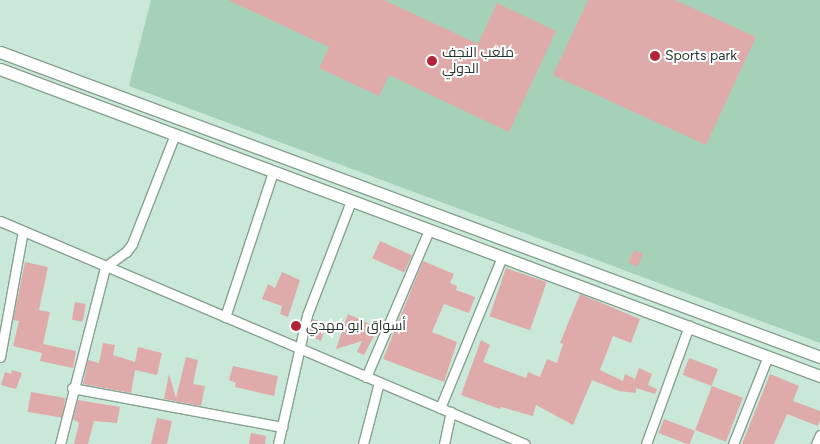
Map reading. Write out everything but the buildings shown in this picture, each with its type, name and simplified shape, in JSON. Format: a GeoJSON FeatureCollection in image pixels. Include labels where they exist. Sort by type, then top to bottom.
{"type":"FeatureCollection","features":[{"type":"Feature","properties":{"kind":"street"},"geometry":{"type":"LineString","coordinates":[[0,52],[820,356]]}},
{"type":"Feature","properties":{"kind":"street"},"geometry":{"type":"LineString","coordinates":[[0,69],[820,376]]}},
{"type":"Feature","properties":{"kind":"street"},"geometry":{"type":"LineString","coordinates":[[60,444],[72,388],[105,267],[126,252],[132,244],[174,134]]}},
{"type":"Feature","properties":{"kind":"street"},"geometry":{"type":"LineString","coordinates":[[225,317],[273,172]]}},
{"type":"Feature","properties":{"kind":"street"},"geometry":{"type":"LineString","coordinates":[[278,444],[298,348],[307,315],[351,201]]}},
{"type":"Feature","properties":{"kind":"street"},"geometry":{"type":"LineString","coordinates":[[0,222],[525,444]]}},
{"type":"Feature","properties":{"kind":"street"},"geometry":{"type":"LineString","coordinates":[[366,377],[429,230]]}},
{"type":"Feature","properties":{"kind":"street"},"geometry":{"type":"LineString","coordinates":[[0,357],[22,231]]}},
{"type":"Feature","properties":{"kind":"street"},"geometry":{"type":"LineString","coordinates":[[440,408],[502,257]]}},
{"type":"Feature","properties":{"kind":"street"},"geometry":{"type":"LineString","coordinates":[[646,444],[689,326]]}},
{"type":"Feature","properties":{"kind":"street"},"geometry":{"type":"LineString","coordinates":[[733,444],[768,356]]}},
{"type":"Feature","properties":{"kind":"street"},"geometry":{"type":"LineString","coordinates":[[363,444],[379,382]]}},
{"type":"Feature","properties":{"kind":"street"},"geometry":{"type":"LineString","coordinates":[[72,388],[282,427]]}},
{"type":"Feature","properties":{"kind":"street"},"geometry":{"type":"LineString","coordinates":[[444,444],[451,412]]}},
{"type":"Feature","properties":{"kind":"street"},"geometry":{"type":"LineString","coordinates":[[816,444],[820,435]]}},
{"type":"Feature","properties":{"kind":"green space"},"geometry":{"type":"Polygon","coordinates":[[[151,0],[820,0],[820,343],[129,86],[151,0]]]}},
{"type":"Feature","properties":{"kind":"place","name":"Sports park"},"geometry":{"type":"Point","coordinates":[655,56]}},
{"type":"Feature","properties":{"kind":"place","name":"ملعب النجف الدولي"},"geometry":{"type":"Point","coordinates":[432,61]}},
{"type":"Feature","properties":{"kind":"place","name":"أسواق ابو مهدي"},"geometry":{"type":"Point","coordinates":[296,326]}}]}
